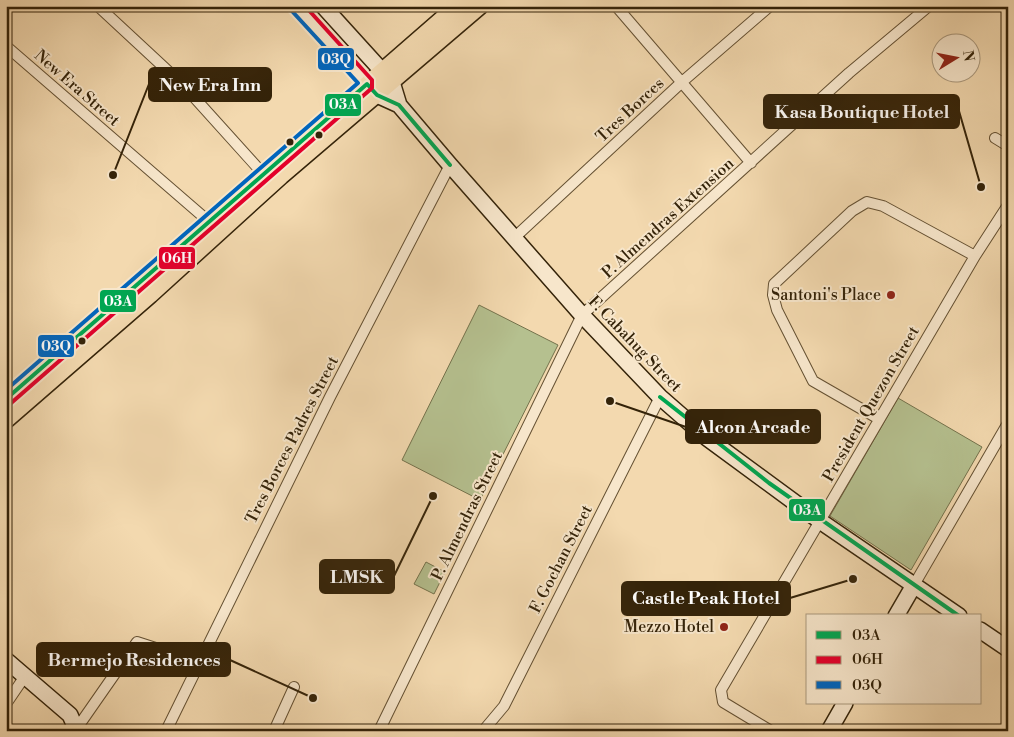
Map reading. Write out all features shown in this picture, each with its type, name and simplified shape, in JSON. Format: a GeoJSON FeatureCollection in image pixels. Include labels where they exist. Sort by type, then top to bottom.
{"type":"FeatureCollection","features":[{"type":"Feature","properties":{"kind":"main road"},"geometry":{"type":"LineString","coordinates":[[296,6],[372,90]]}},
{"type":"Feature","properties":{"kind":"main road"},"geometry":{"type":"LineString","coordinates":[[323,6],[387,77]]}},
{"type":"Feature","properties":{"kind":"main road"},"geometry":{"type":"LineString","coordinates":[[387,77],[457,6]]}},
{"type":"Feature","properties":{"kind":"main road"},"geometry":{"type":"LineString","coordinates":[[6,400],[214,227],[387,77],[480,6]]}},
{"type":"Feature","properties":{"kind":"main road","name":"F. Cabahug Street"},"geometry":{"type":"LineString","coordinates":[[387,77],[399,104],[450,165],[582,316],[660,397],[707,438],[820,521],[956,614]]}},
{"type":"Feature","properties":{"kind":"main road","name":"F. Cabahug Street"},"geometry":{"type":"LineString","coordinates":[[372,90],[399,104]]}},
{"type":"Feature","properties":{"kind":"main road"},"geometry":{"type":"LineString","coordinates":[[6,420],[150,295],[214,227]]}},
{"type":"Feature","properties":{"kind":"main road"},"geometry":{"type":"LineString","coordinates":[[897,614],[914,585]]}},
{"type":"Feature","properties":{"kind":"main road"},"geometry":{"type":"LineString","coordinates":[[982,631],[1008,649]]}},
{"type":"Feature","properties":{"kind":"main road"},"geometry":{"type":"LineString","coordinates":[[6,660],[70,715],[76,730]]}},
{"type":"Feature","properties":{"kind":"main road"},"geometry":{"type":"LineString","coordinates":[[829,731],[844,704]]}},
{"type":"Feature","properties":{"kind":"street","name":"P. Almendras Extension"},"geometry":{"type":"LineString","coordinates":[[616,6],[751,163]]}},
{"type":"Feature","properties":{"kind":"street","name":"Tres Borces"},"geometry":{"type":"LineString","coordinates":[[514,238],[682,82],[770,6]]}},
{"type":"Feature","properties":{"kind":"street","name":"P. Almendras Extension"},"geometry":{"type":"LineString","coordinates":[[582,316],[849,73],[929,6]]}},
{"type":"Feature","properties":{"kind":"street"},"geometry":{"type":"LineString","coordinates":[[99,7],[183,85],[268,180]]}},
{"type":"Feature","properties":{"kind":"street","name":"New Era Street"},"geometry":{"type":"LineString","coordinates":[[6,46],[214,227]]}},
{"type":"Feature","properties":{"kind":"street"},"geometry":{"type":"LineString","coordinates":[[995,138],[1008,146]]}},
{"type":"Feature","properties":{"kind":"street","name":"Tres Borces Padres Street"},"geometry":{"type":"LineString","coordinates":[[166,731],[326,406],[450,165]]}},
{"type":"Feature","properties":{"kind":"street"},"geometry":{"type":"LineString","coordinates":[[880,419],[813,381],[777,310],[773,295],[774,284],[852,211],[867,202],[883,206],[975,256]]}},
{"type":"Feature","properties":{"kind":"street","name":"President Quezon Street"},"geometry":{"type":"LineString","coordinates":[[771,731],[723,702],[721,690],[975,256],[1008,205]]}},
{"type":"Feature","properties":{"kind":"street","name":"P. Almendras Street"},"geometry":{"type":"LineString","coordinates":[[379,731],[582,316]]}},
{"type":"Feature","properties":{"kind":"street","name":"F. Gochan Street"},"geometry":{"type":"LineString","coordinates":[[483,731],[504,706],[660,397]]}},
{"type":"Feature","properties":{"kind":"street"},"geometry":{"type":"LineString","coordinates":[[914,585],[1008,423]]}},
{"type":"Feature","properties":{"kind":"street"},"geometry":{"type":"LineString","coordinates":[[76,730],[137,642],[199,662]]}},
{"type":"Feature","properties":{"kind":"street"},"geometry":{"type":"LineString","coordinates":[[6,704],[25,676]]}},
{"type":"Feature","properties":{"kind":"street"},"geometry":{"type":"LineString","coordinates":[[274,731],[294,687]]}},
{"type":"Feature","properties":{"kind":"green space"},"geometry":{"type":"Polygon","coordinates":[[[479,305],[558,345],[480,500],[402,460],[479,305]]]}},
{"type":"Feature","properties":{"kind":"green space"},"geometry":{"type":"Polygon","coordinates":[[[898,398],[982,447],[911,570],[830,516],[898,398]]]}},
{"type":"Feature","properties":{"kind":"green space"},"geometry":{"type":"Polygon","coordinates":[[[426,562],[445,572],[434,594],[414,584],[426,562]]]}},
{"type":"Feature","properties":{"kind":"transit line","name":"06H"},"geometry":{"type":"LineString","coordinates":[[10,404],[372,88],[372,80],[305,6]]}},
{"type":"Feature","properties":{"kind":"transit line","name":"03Q"},"geometry":{"type":"LineString","coordinates":[[6,390],[358,83],[291,10]]}},
{"type":"Feature","properties":{"kind":"transit line","name":"03A"},"geometry":{"type":"LineString","coordinates":[[6,399],[367,84],[377,95],[399,105],[450,165]]}},
{"type":"Feature","properties":{"kind":"transit line","name":"03A"},"geometry":{"type":"LineString","coordinates":[[660,397],[769,483],[956,614]]}},
{"type":"Feature","properties":{"kind":"place","name":"New Era Inn"},"geometry":{"type":"Point","coordinates":[113,175]}},
{"type":"Feature","properties":{"kind":"place","name":"Kasa Boutique Hotel"},"geometry":{"type":"Point","coordinates":[981,187]}},
{"type":"Feature","properties":{"kind":"place","name":"Santoni's Place"},"geometry":{"type":"Point","coordinates":[891,295]}},
{"type":"Feature","properties":{"kind":"place","name":"Alcon Arcade"},"geometry":{"type":"Point","coordinates":[610,401]}},
{"type":"Feature","properties":{"kind":"place","name":"LMSK"},"geometry":{"type":"Point","coordinates":[433,496]}},
{"type":"Feature","properties":{"kind":"place","name":"Castle Peak Hotel"},"geometry":{"type":"Point","coordinates":[853,579]}},
{"type":"Feature","properties":{"kind":"place","name":"Mezzo Hotel"},"geometry":{"type":"Point","coordinates":[724,627]}},
{"type":"Feature","properties":{"kind":"place","name":"Bermejo Residences"},"geometry":{"type":"Point","coordinates":[313,698]}}]}
